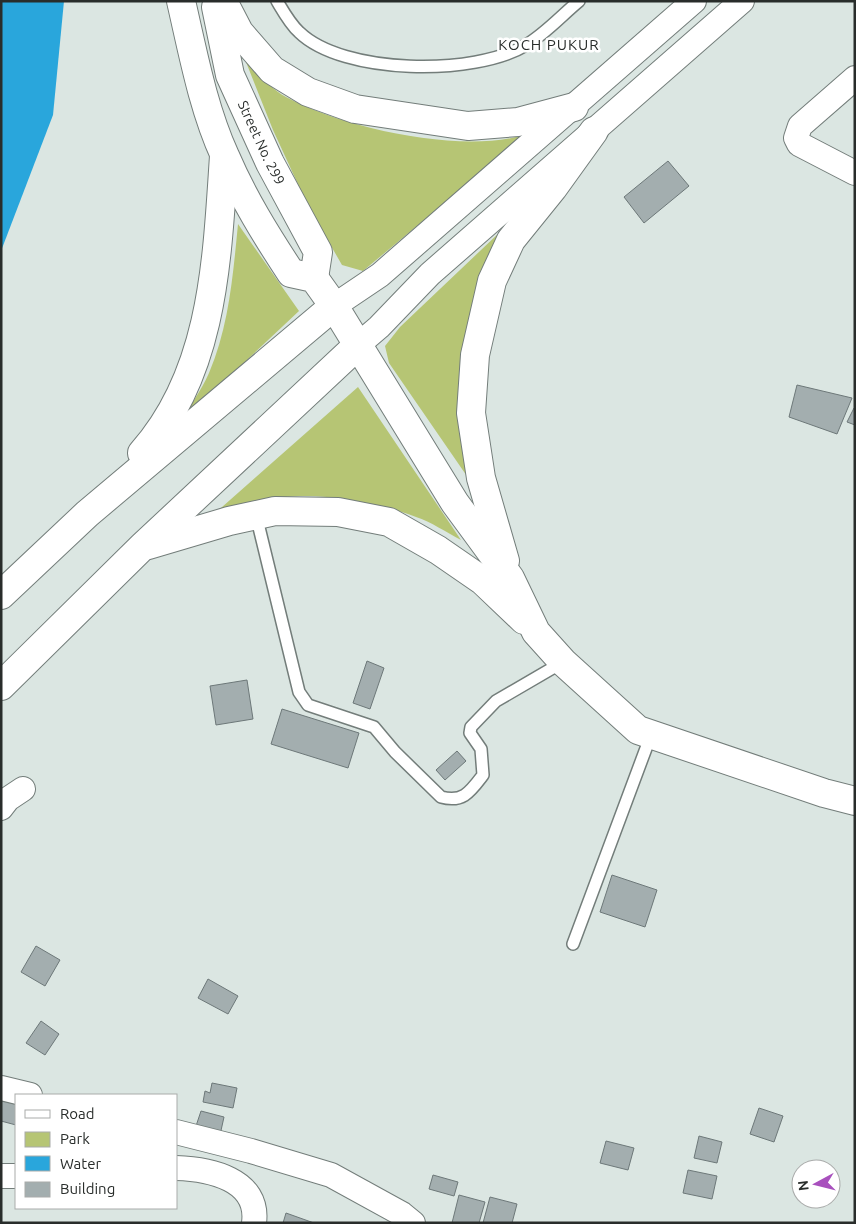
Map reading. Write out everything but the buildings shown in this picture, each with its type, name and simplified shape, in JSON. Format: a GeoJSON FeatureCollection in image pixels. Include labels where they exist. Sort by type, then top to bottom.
{"type":"FeatureCollection","features":[{"type":"Feature","properties":{"kind":"street"},"geometry":{"type":"LineString","coordinates":[[181,1],[199,79],[224,154],[256,220],[291,273],[314,278],[334,306],[455,503],[510,578]]}},
{"type":"Feature","properties":{"kind":"street","name":"Street No. 299"},"geometry":{"type":"LineString","coordinates":[[215,1],[230,75],[270,163],[318,252],[314,278]]}},
{"type":"Feature","properties":{"kind":"street"},"geometry":{"type":"LineString","coordinates":[[223,1],[239,32],[272,70],[308,92],[355,109],[468,126],[518,122],[574,107]]}},
{"type":"Feature","properties":{"kind":"street"},"geometry":{"type":"LineString","coordinates":[[1,595],[87,514],[334,306],[380,275],[694,1]]}},
{"type":"Feature","properties":{"kind":"street"},"geometry":{"type":"LineString","coordinates":[[1,686],[143,546],[379,327],[430,274],[742,1]]}},
{"type":"Feature","properties":{"kind":"street"},"geometry":{"type":"LineString","coordinates":[[855,78],[800,126],[796,138],[799,144],[855,173]]}},
{"type":"Feature","properties":{"kind":"street"},"geometry":{"type":"LineString","coordinates":[[536,632],[510,578],[480,469],[472,413],[475,355],[492,281],[511,240],[594,131]]}},
{"type":"Feature","properties":{"kind":"street"},"geometry":{"type":"LineString","coordinates":[[87,514],[159,434],[188,377],[204,332],[216,266],[224,154]]}},
{"type":"Feature","properties":{"kind":"street"},"geometry":{"type":"LineString","coordinates":[[143,546],[275,511],[338,512],[389,522],[438,550],[483,582],[536,632],[563,662],[638,730],[824,793],[855,801]]}},
{"type":"Feature","properties":{"kind":"street"},"geometry":{"type":"LineString","coordinates":[[1,808],[8,799],[23,789]]}},
{"type":"Feature","properties":{"kind":"street"},"geometry":{"type":"LineString","coordinates":[[1,1088],[26,1094]]}},
{"type":"Feature","properties":{"kind":"street"},"geometry":{"type":"LineString","coordinates":[[178,1133],[251,1151],[331,1175],[402,1214],[413,1223]]}},
{"type":"Feature","properties":{"kind":"street"},"geometry":{"type":"LineString","coordinates":[[178,1168],[224,1175],[240,1185],[250,1196],[255,1216],[254,1223]]}},
{"type":"Feature","properties":{"kind":"street"},"geometry":{"type":"LineString","coordinates":[[1,1176],[15,1176]]}},
{"type":"Feature","properties":{"kind":"lane"},"geometry":{"type":"LineString","coordinates":[[277,1],[299,33],[331,52],[387,65],[438,68],[507,54],[526,45],[579,1]]}},
{"type":"Feature","properties":{"kind":"lane"},"geometry":{"type":"LineString","coordinates":[[256,515],[299,692],[303,700],[308,705],[374,727],[395,752],[441,798],[451,800],[468,795],[483,775],[481,749],[470,733],[471,727],[496,701],[563,662]]}},
{"type":"Feature","properties":{"kind":"lane"},"geometry":{"type":"LineString","coordinates":[[573,944],[651,735]]}},
{"type":"Feature","properties":{"kind":"green space"},"geometry":{"type":"Polygon","coordinates":[[[246,62],[280,94],[339,119],[371,128],[438,140],[501,140],[527,134],[363,271],[342,265],[308,206],[273,130],[246,62]]]}},
{"type":"Feature","properties":{"kind":"green space"},"geometry":{"type":"Polygon","coordinates":[[[521,212],[481,295],[482,498],[389,363],[385,346],[400,327],[521,212]]]}},
{"type":"Feature","properties":{"kind":"green space"},"geometry":{"type":"Polygon","coordinates":[[[238,224],[299,311],[180,423],[206,380],[216,355],[226,319],[238,224]]]}},
{"type":"Feature","properties":{"kind":"green space"},"geometry":{"type":"Polygon","coordinates":[[[358,387],[461,540],[403,512],[359,501],[328,497],[299,496],[277,498],[213,515],[358,387]]]}},
{"type":"Feature","properties":{"kind":"water"},"geometry":{"type":"Polygon","coordinates":[[[1,1],[64,1],[53,115],[1,251],[1,1]]]}},
{"type":"Feature","properties":{"kind":"district","name":"KOCH PUKUR"},"geometry":{"type":"Point","coordinates":[549,44]}}]}
